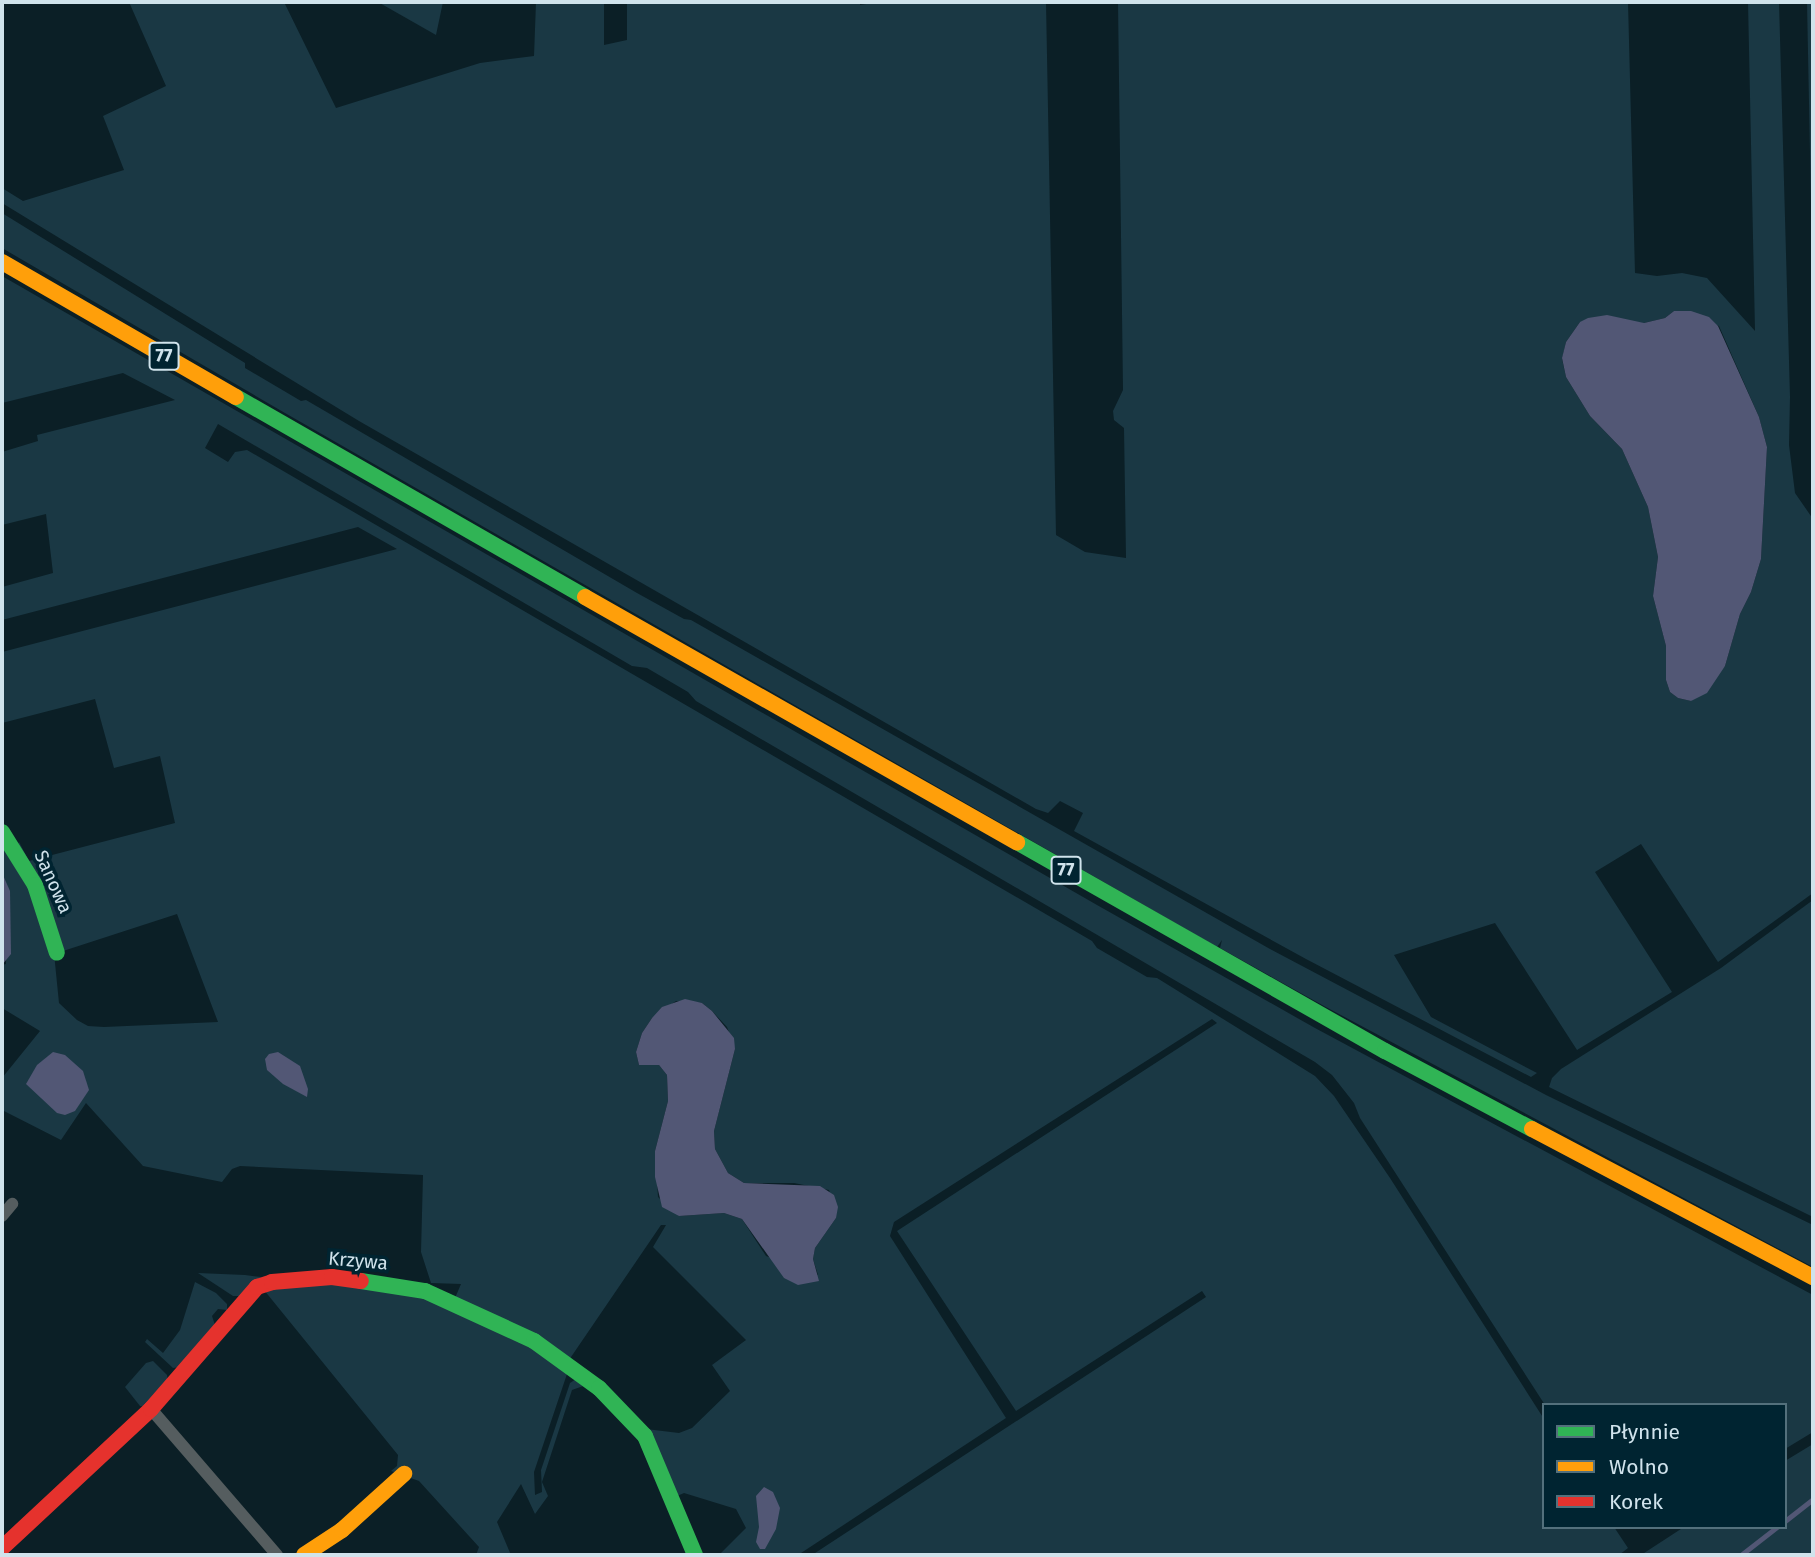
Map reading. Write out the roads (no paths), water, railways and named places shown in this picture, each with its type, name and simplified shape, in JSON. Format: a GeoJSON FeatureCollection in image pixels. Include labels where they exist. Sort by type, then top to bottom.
{"type":"FeatureCollection","features":[{"type":"Feature","properties":{"kind":"main road","name":"77"},"geometry":{"type":"LineString","coordinates":[[2,262],[1385,1052],[1813,1277]]}},
{"type":"Feature","properties":{"kind":"main road","name":"Sanowa"},"geometry":{"type":"LineString","coordinates":[[2,832],[35,885],[57,953]]}},
{"type":"Feature","properties":{"kind":"main road","name":"Krzywa"},"geometry":{"type":"LineString","coordinates":[[2,1548],[151,1409],[257,1287],[272,1282],[332,1277],[425,1291],[534,1341],[599,1388],[645,1436],[695,1555]]}},
{"type":"Feature","properties":{"kind":"main road"},"geometry":{"type":"LineString","coordinates":[[304,1555],[342,1530],[404,1475]]}},
{"type":"Feature","properties":{"kind":"street"},"geometry":{"type":"LineString","coordinates":[[2,1216],[12,1204]]}},
{"type":"Feature","properties":{"kind":"street"},"geometry":{"type":"LineString","coordinates":[[151,1409],[276,1555]]}},
{"type":"Feature","properties":{"kind":"waterway"},"geometry":{"type":"LineString","coordinates":[[1787,1519],[1813,1499]]}},
{"type":"Feature","properties":{"kind":"waterway"},"geometry":{"type":"LineString","coordinates":[[1741,1555],[1774,1529]]}}]}
